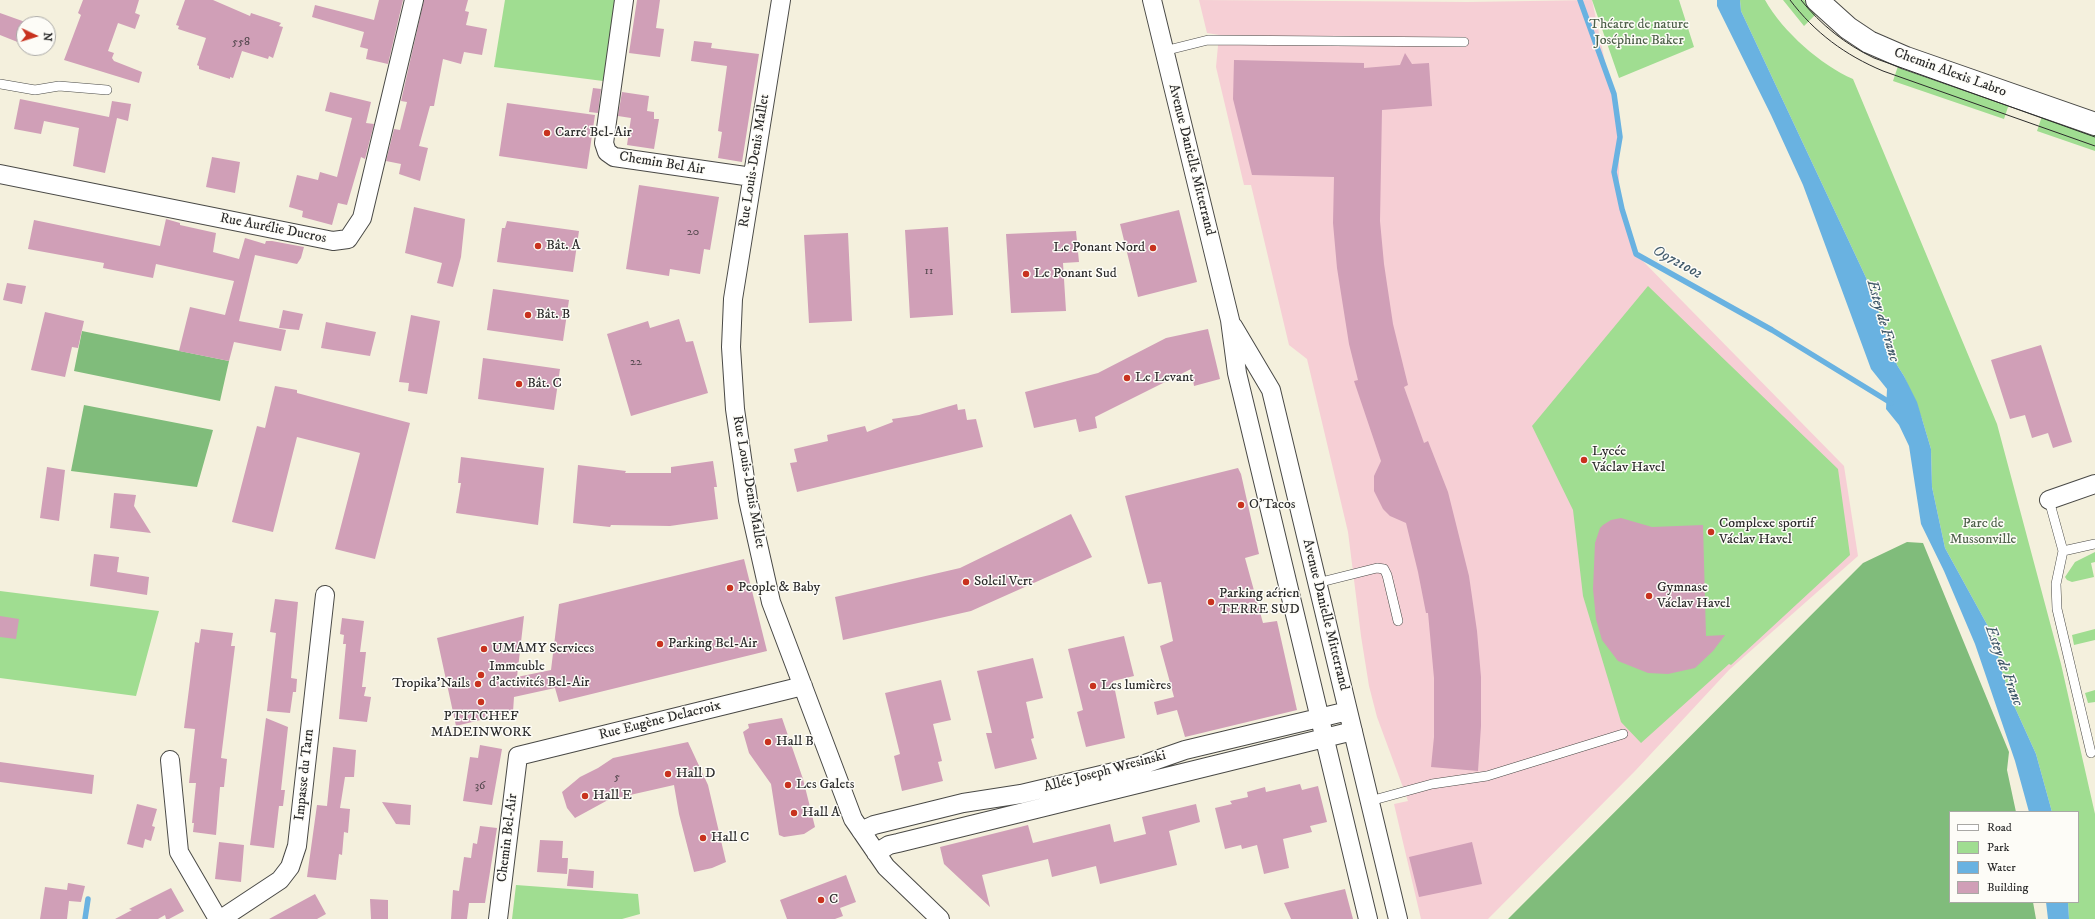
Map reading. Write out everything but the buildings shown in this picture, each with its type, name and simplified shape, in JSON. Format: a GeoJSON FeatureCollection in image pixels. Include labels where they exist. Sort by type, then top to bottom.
{"type":"FeatureCollection","features":[{"type":"Feature","properties":{"kind":"street","name":"Rue Aurélie Ducros"},"geometry":{"type":"LineString","coordinates":[[0,174],[333,241],[348,239],[362,218],[414,0]]}},
{"type":"Feature","properties":{"kind":"street","name":"Chemin Bel Air"},"geometry":{"type":"LineString","coordinates":[[624,0],[604,143],[607,152],[614,157],[752,178]]}},
{"type":"Feature","properties":{"kind":"street","name":"Rue Louis-Denis Mallet"},"geometry":{"type":"LineString","coordinates":[[781,0],[733,299],[731,347],[736,409],[748,500],[771,602],[853,819],[886,867],[940,919]]}},
{"type":"Feature","properties":{"kind":"street","name":"Avenue Danielle Mitterrand"},"geometry":{"type":"LineString","coordinates":[[1152,0],[1230,320],[1237,373],[1326,738],[1368,919]]}},
{"type":"Feature","properties":{"kind":"street","name":"Chemin Alexis Labro"},"geometry":{"type":"LineString","coordinates":[[1818,0],[1848,28],[1869,42],[1906,58],[2095,124]]}},
{"type":"Feature","properties":{"kind":"street","name":"Avenue Danielle Mitterrand"},"geometry":{"type":"LineString","coordinates":[[1230,320],[1271,390],[1398,919]]}},
{"type":"Feature","properties":{"kind":"street"},"geometry":{"type":"LineString","coordinates":[[2049,500],[2095,484]]}},
{"type":"Feature","properties":{"kind":"street","name":"Impasse du Tarn"},"geometry":{"type":"LineString","coordinates":[[219,919],[280,880],[290,867],[297,846],[325,595]]}},
{"type":"Feature","properties":{"kind":"street","name":"Rue Eugène Delacroix"},"geometry":{"type":"LineString","coordinates":[[518,756],[803,686]]}},
{"type":"Feature","properties":{"kind":"street","name":"Allée Joseph Wresinski"},"geometry":{"type":"LineString","coordinates":[[861,831],[874,825],[963,803],[1043,789],[1140,766],[1185,750],[1348,711]]}},
{"type":"Feature","properties":{"kind":"street","name":"Allée Joseph Wresinski"},"geometry":{"type":"LineString","coordinates":[[876,853],[894,844],[1353,731]]}},
{"type":"Feature","properties":{"kind":"street","name":"Chemin Bel-Air"},"geometry":{"type":"LineString","coordinates":[[498,919],[518,756]]}},
{"type":"Feature","properties":{"kind":"street"},"geometry":{"type":"LineString","coordinates":[[170,760],[179,852],[219,919]]}},
{"type":"Feature","properties":{"kind":"lane"},"geometry":{"type":"LineString","coordinates":[[1164,51],[1208,40],[1464,42]]}},
{"type":"Feature","properties":{"kind":"lane"},"geometry":{"type":"LineString","coordinates":[[0,84],[35,90],[59,86],[107,90]]}},
{"type":"Feature","properties":{"kind":"lane"},"geometry":{"type":"LineString","coordinates":[[2049,500],[2063,551],[2056,584],[2057,609],[2091,753]]}},
{"type":"Feature","properties":{"kind":"lane"},"geometry":{"type":"LineString","coordinates":[[2063,551],[2095,544]]}},
{"type":"Feature","properties":{"kind":"lane"},"geometry":{"type":"LineString","coordinates":[[1317,583],[1377,568],[1384,569],[1387,575],[1398,621]]}},
{"type":"Feature","properties":{"kind":"lane"},"geometry":{"type":"LineString","coordinates":[[1370,802],[1432,784],[1487,776],[1623,734]]}},
{"type":"Feature","properties":{"kind":"shaded area","name":"Lycée Václav Havel"},"geometry":{"type":"Polygon","coordinates":[[[1199,0],[1468,2],[1592,0],[1619,128],[1619,193],[1636,254],[1844,466],[1858,556],[1729,670],[1635,771],[1488,919],[1421,919],[1394,804],[1408,801],[1377,717],[1369,686],[1348,532],[1307,359],[1289,345],[1251,185],[1244,185],[1216,67],[1219,35],[1207,33],[1199,0]]]}},
{"type":"Feature","properties":{"kind":"green space"},"geometry":{"type":"Polygon","coordinates":[[[505,0],[615,0],[603,81],[494,67],[505,0]]]}},
{"type":"Feature","properties":{"kind":"green space","name":"Théatre de nature Joséphine Baker"},"geometry":{"type":"Polygon","coordinates":[[[1592,0],[1679,0],[1694,47],[1619,78],[1592,0]]]}},
{"type":"Feature","properties":{"kind":"green space","name":"Parc de Mussonville"},"geometry":{"type":"Polygon","coordinates":[[[1740,0],[1765,0],[1782,24],[1804,46],[1828,65],[1853,79],[1997,424],[2061,664],[2095,814],[2095,919],[2069,919],[2068,903],[2079,903],[2079,811],[2052,811],[2036,754],[2012,701],[2000,666],[1995,639],[1945,548],[1932,487],[1931,449],[1922,419],[1904,376],[1897,365],[1869,284],[1741,11],[1740,0]]]}},
{"type":"Feature","properties":{"kind":"green space"},"geometry":{"type":"Polygon","coordinates":[[[1783,0],[1804,0],[1816,14],[1804,26],[1783,0]]]}},
{"type":"Feature","properties":{"kind":"green space"},"geometry":{"type":"Polygon","coordinates":[[[1898,66],[2009,104],[2004,119],[1893,81],[1898,66]]]}},
{"type":"Feature","properties":{"kind":"green space"},"geometry":{"type":"Polygon","coordinates":[[[2042,116],[2095,134],[2095,151],[2037,131],[2042,116]]]}},
{"type":"Feature","properties":{"kind":"green space","name":"Complexe sportif Václav Havel"},"geometry":{"type":"Polygon","coordinates":[[[1648,286],[1838,469],[1850,555],[1731,665],[1729,664],[1641,743],[1621,722],[1583,596],[1573,510],[1532,426],[1648,286]]]}},
{"type":"Feature","properties":{"kind":"green space"},"geometry":{"type":"Polygon","coordinates":[[[82,331],[229,361],[220,401],[74,371],[82,331]]]}},
{"type":"Feature","properties":{"kind":"green space"},"geometry":{"type":"Polygon","coordinates":[[[84,405],[213,430],[197,487],[71,471],[84,405]]]}},
{"type":"Feature","properties":{"kind":"green space"},"geometry":{"type":"Polygon","coordinates":[[[1907,542],[1923,543],[2009,752],[2007,770],[2016,811],[1949,811],[1949,903],[2033,903],[2036,919],[1508,919],[1863,563],[1907,542]]]}},
{"type":"Feature","properties":{"kind":"green space"},"geometry":{"type":"Polygon","coordinates":[[[2095,552],[2095,562],[2091,563],[2094,577],[2072,582],[2067,580],[2065,577],[2075,562],[2095,552]]]}},
{"type":"Feature","properties":{"kind":"green space"},"geometry":{"type":"Polygon","coordinates":[[[0,591],[159,611],[136,696],[0,678],[0,591]]]}},
{"type":"Feature","properties":{"kind":"green space"},"geometry":{"type":"Polygon","coordinates":[[[2095,629],[2095,640],[2074,645],[2072,635],[2095,629]]]}},
{"type":"Feature","properties":{"kind":"green space"},"geometry":{"type":"Polygon","coordinates":[[[2095,690],[2095,702],[2088,703],[2085,693],[2095,690]]]}},
{"type":"Feature","properties":{"kind":"green space"},"geometry":{"type":"Polygon","coordinates":[[[516,885],[638,894],[640,914],[622,919],[512,919],[516,885]]]}},
{"type":"Feature","properties":{"kind":"water"},"geometry":{"type":"Polygon","coordinates":[[[1717,0],[1740,0],[1741,11],[1869,284],[1897,365],[1917,402],[1931,449],[1932,487],[1945,548],[1995,639],[2000,666],[2012,701],[2036,754],[2052,811],[2029,811],[2015,761],[1975,644],[1944,571],[1921,524],[1909,446],[1899,425],[1886,409],[1887,389],[1871,369],[1803,185],[1771,115],[1717,6],[1717,0]]]}},
{"type":"Feature","properties":{"kind":"water"},"geometry":{"type":"Polygon","coordinates":[[[2046,903],[2068,903],[2069,919],[2048,919],[2046,903]]]}},
{"type":"Feature","properties":{"kind":"waterway","name":"O9721002"},"geometry":{"type":"LineString","coordinates":[[1580,0],[1614,94],[1620,137],[1614,172],[1622,209],[1636,254],[1772,330],[1891,403]]}},
{"type":"Feature","properties":{"kind":"waterway"},"geometry":{"type":"LineString","coordinates":[[85,919],[88,899]]}},
{"type":"Feature","properties":{"kind":"tram line"},"geometry":{"type":"LineString","coordinates":[[1790,0],[1820,33],[1843,50],[1869,65],[2095,146]]}},
{"type":"Feature","properties":{"kind":"tram line"},"geometry":{"type":"LineString","coordinates":[[1801,0],[1825,26],[1863,53],[2095,137]]}},
{"type":"Feature","properties":{"kind":"place","name":"Carré Bel-Air"},"geometry":{"type":"Point","coordinates":[547,133]}},
{"type":"Feature","properties":{"kind":"place","name":"Bât. A"},"geometry":{"type":"Point","coordinates":[538,246]}},
{"type":"Feature","properties":{"kind":"place","name":"Le Ponant Nord"},"geometry":{"type":"Point","coordinates":[1153,248]}},
{"type":"Feature","properties":{"kind":"place","name":"Le Ponant Sud"},"geometry":{"type":"Point","coordinates":[1026,274]}},
{"type":"Feature","properties":{"kind":"place","name":"Bât. B"},"geometry":{"type":"Point","coordinates":[528,315]}},
{"type":"Feature","properties":{"kind":"place","name":"Le Levant"},"geometry":{"type":"Point","coordinates":[1127,378]}},
{"type":"Feature","properties":{"kind":"place","name":"Bât. C"},"geometry":{"type":"Point","coordinates":[519,384]}},
{"type":"Feature","properties":{"kind":"place","name":"Lycée Václav Havel"},"geometry":{"type":"Point","coordinates":[1584,460]}},
{"type":"Feature","properties":{"kind":"place","name":"O'Tacos"},"geometry":{"type":"Point","coordinates":[1241,505]}},
{"type":"Feature","properties":{"kind":"place","name":"Complexe sportif Václav Havel"},"geometry":{"type":"Point","coordinates":[1711,532]}},
{"type":"Feature","properties":{"kind":"place","name":"Soleil Vert"},"geometry":{"type":"Point","coordinates":[966,582]}},
{"type":"Feature","properties":{"kind":"place","name":"People & Baby"},"geometry":{"type":"Point","coordinates":[730,588]}},
{"type":"Feature","properties":{"kind":"place","name":"Gymnase Václav Havel"},"geometry":{"type":"Point","coordinates":[1649,596]}},
{"type":"Feature","properties":{"kind":"place","name":"Parking aérien TERRE SUD"},"geometry":{"type":"Point","coordinates":[1211,602]}},
{"type":"Feature","properties":{"kind":"place","name":"Parking Bel-Air"},"geometry":{"type":"Point","coordinates":[660,644]}},
{"type":"Feature","properties":{"kind":"place","name":"UMAMY Services"},"geometry":{"type":"Point","coordinates":[484,649]}},
{"type":"Feature","properties":{"kind":"place","name":"Immeuble d'activités Bel-Air"},"geometry":{"type":"Point","coordinates":[481,675]}},
{"type":"Feature","properties":{"kind":"place","name":"Tropika'Nails"},"geometry":{"type":"Point","coordinates":[478,684]}},
{"type":"Feature","properties":{"kind":"place","name":"Les lumières"},"geometry":{"type":"Point","coordinates":[1093,686]}},
{"type":"Feature","properties":{"kind":"place","name":"PTITCHEF MADEINWORK"},"geometry":{"type":"Point","coordinates":[481,702]}},
{"type":"Feature","properties":{"kind":"place","name":"Hall B"},"geometry":{"type":"Point","coordinates":[768,742]}},
{"type":"Feature","properties":{"kind":"place","name":"Hall D"},"geometry":{"type":"Point","coordinates":[668,774]}},
{"type":"Feature","properties":{"kind":"place","name":"Les Galets"},"geometry":{"type":"Point","coordinates":[788,785]}},
{"type":"Feature","properties":{"kind":"place","name":"Hall E"},"geometry":{"type":"Point","coordinates":[585,796]}},
{"type":"Feature","properties":{"kind":"place","name":"Hall A"},"geometry":{"type":"Point","coordinates":[794,813]}},
{"type":"Feature","properties":{"kind":"place","name":"Hall C"},"geometry":{"type":"Point","coordinates":[703,838]}},
{"type":"Feature","properties":{"kind":"place","name":"C"},"geometry":{"type":"Point","coordinates":[821,900]}},
{"type":"Feature","properties":{"kind":"water label","name":"Estey de Franc"},"geometry":{"type":"Point","coordinates":[1882,321]}},
{"type":"Feature","properties":{"kind":"water label","name":"Estey de Franc"},"geometry":{"type":"Point","coordinates":[2003,666]}}]}
